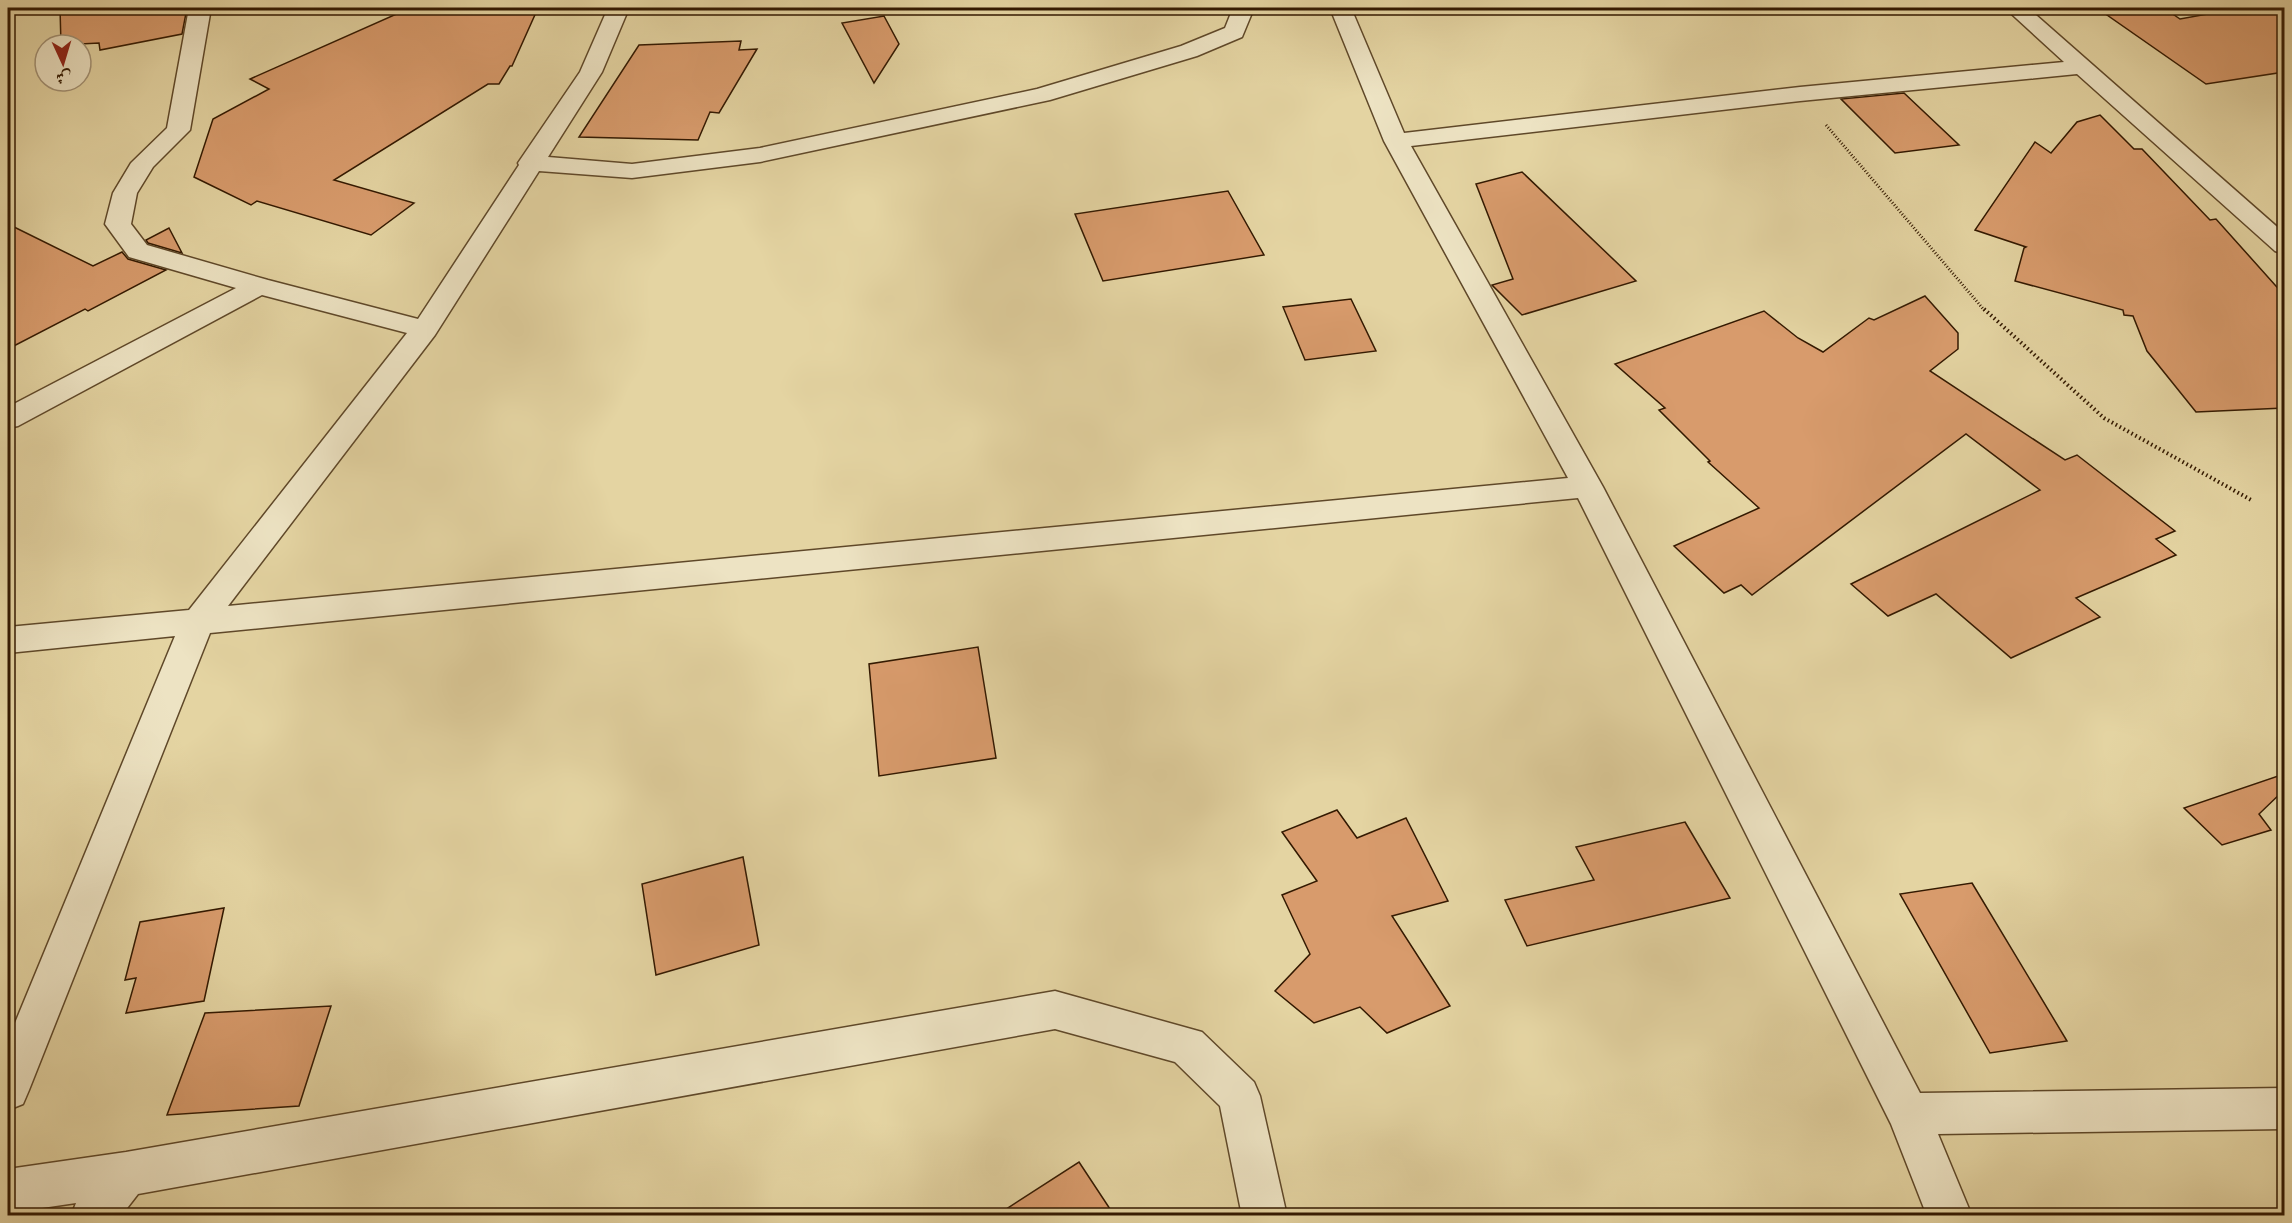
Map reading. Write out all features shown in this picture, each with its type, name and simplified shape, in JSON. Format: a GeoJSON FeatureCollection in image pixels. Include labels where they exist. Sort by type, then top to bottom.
{"type":"FeatureCollection","features":[{"type":"Feature","properties":{"kind":"street"},"geometry":{"type":"LineString","coordinates":[[200,8],[178,130],[143,163],[125,193],[118,224],[138,251],[259,286],[425,329]]}},
{"type":"Feature","properties":{"kind":"street"},"geometry":{"type":"LineString","coordinates":[[8,1090],[198,622],[425,329],[530,163],[591,72],[618,8]]}},
{"type":"Feature","properties":{"kind":"street"},"geometry":{"type":"LineString","coordinates":[[530,163],[632,171],[760,155],[1042,95],[1189,51],[1234,32],[1243,8]]}},
{"type":"Feature","properties":{"kind":"street"},"geometry":{"type":"LineString","coordinates":[[1340,8],[1396,141],[1588,487],[1908,1114],[1950,1215]]}},
{"type":"Feature","properties":{"kind":"street"},"geometry":{"type":"LineString","coordinates":[[2016,8],[2284,246]]}},
{"type":"Feature","properties":{"kind":"street"},"geometry":{"type":"LineString","coordinates":[[1396,141],[1800,94],[2081,67]]}},
{"type":"Feature","properties":{"kind":"street"},"geometry":{"type":"LineString","coordinates":[[8,419],[259,286]]}},
{"type":"Feature","properties":{"kind":"street"},"geometry":{"type":"LineString","coordinates":[[8,640],[1588,487]]}},
{"type":"Feature","properties":{"kind":"street"},"geometry":{"type":"LineString","coordinates":[[8,1191],[126,1174],[1055,1010],[1187,1046],[1239,1096],[1265,1215]]}},
{"type":"Feature","properties":{"kind":"street"},"geometry":{"type":"LineString","coordinates":[[1908,1114],[2284,1109]]}},
{"type":"Feature","properties":{"kind":"street"},"geometry":{"type":"LineString","coordinates":[[93,1215],[126,1174]]}},
{"type":"Feature","properties":{"kind":"path"},"geometry":{"type":"LineString","coordinates":[[1800,94],[1985,311],[2104,418],[2253,501]]}},
{"type":"Feature","properties":{"kind":"building"},"geometry":{"type":"Polygon","coordinates":[[[60,8],[187,8],[182,34],[100,50],[99,43],[93,43],[93,33],[61,33],[60,8]]]}},
{"type":"Feature","properties":{"kind":"building"},"geometry":{"type":"Polygon","coordinates":[[[410,8],[538,8],[512,66],[499,84],[488,84],[334,180],[414,203],[371,235],[257,201],[251,205],[194,177],[213,119],[269,89],[250,79],[410,8]]]}},
{"type":"Feature","properties":{"kind":"building"},"geometry":{"type":"Polygon","coordinates":[[[2097,8],[2164,8],[2180,19],[2241,8],[2284,8],[2284,72],[2206,84],[2097,8]]]}},
{"type":"Feature","properties":{"kind":"building"},"geometry":{"type":"Polygon","coordinates":[[[884,16],[899,44],[874,83],[842,23],[884,16]]]}},
{"type":"Feature","properties":{"kind":"building"},"geometry":{"type":"Polygon","coordinates":[[[741,41],[739,50],[757,49],[719,113],[710,112],[698,140],[579,137],[639,45],[741,41]]]}},
{"type":"Feature","properties":{"kind":"building"},"geometry":{"type":"Polygon","coordinates":[[[1904,93],[1959,145],[1895,153],[1841,99],[1904,93]]]}},
{"type":"Feature","properties":{"kind":"building"},"geometry":{"type":"Polygon","coordinates":[[[2100,115],[2134,149],[2142,149],[2210,220],[2216,219],[2284,295],[2284,408],[2196,412],[2147,351],[2133,316],[2124,315],[2123,310],[2015,281],[2026,247],[1975,230],[2035,142],[2051,153],[2077,122],[2100,115]]]}},
{"type":"Feature","properties":{"kind":"building"},"geometry":{"type":"Polygon","coordinates":[[[1522,172],[1636,281],[1522,315],[1492,285],[1513,279],[1476,184],[1522,172]]]}},
{"type":"Feature","properties":{"kind":"building"},"geometry":{"type":"Polygon","coordinates":[[[1228,191],[1264,255],[1103,281],[1075,214],[1228,191]]]}},
{"type":"Feature","properties":{"kind":"building"},"geometry":{"type":"Polygon","coordinates":[[[8,224],[93,266],[122,252],[128,259],[166,270],[8,349],[8,224]]]}},
{"type":"Feature","properties":{"kind":"building"},"geometry":{"type":"Polygon","coordinates":[[[169,228],[182,253],[148,243],[146,240],[169,228]]]}},
{"type":"Feature","properties":{"kind":"building"},"geometry":{"type":"Polygon","coordinates":[[[1925,296],[1958,333],[1958,349],[1930,371],[2065,460],[2077,455],[2175,531],[2156,539],[2176,555],[2076,598],[2100,617],[2011,658],[1936,594],[1888,616],[1851,584],[2040,490],[1966,434],[1752,595],[1741,585],[1724,593],[1674,546],[1759,508],[1708,462],[1710,461],[1659,410],[1665,408],[1615,364],[1764,311],[1798,338],[1823,352],[1869,318],[1874,320],[1925,296]]]}},
{"type":"Feature","properties":{"kind":"building"},"geometry":{"type":"Polygon","coordinates":[[[1351,299],[1376,351],[1305,360],[1283,307],[1351,299]]]}},
{"type":"Feature","properties":{"kind":"building"},"geometry":{"type":"Polygon","coordinates":[[[978,647],[996,758],[879,776],[869,664],[978,647]]]}},
{"type":"Feature","properties":{"kind":"building"},"geometry":{"type":"Polygon","coordinates":[[[2284,774],[2284,790],[2259,814],[2271,830],[2222,845],[2184,808],[2284,774]]]}},
{"type":"Feature","properties":{"kind":"building"},"geometry":{"type":"Polygon","coordinates":[[[1337,810],[1357,838],[1406,818],[1448,901],[1392,916],[1450,1006],[1387,1033],[1360,1007],[1314,1023],[1275,991],[1310,954],[1282,895],[1317,881],[1282,832],[1337,810]]]}},
{"type":"Feature","properties":{"kind":"building"},"geometry":{"type":"Polygon","coordinates":[[[1685,822],[1730,898],[1527,946],[1505,900],[1594,880],[1576,847],[1685,822]]]}},
{"type":"Feature","properties":{"kind":"building"},"geometry":{"type":"Polygon","coordinates":[[[743,857],[759,945],[656,975],[642,884],[743,857]]]}},
{"type":"Feature","properties":{"kind":"building"},"geometry":{"type":"Polygon","coordinates":[[[1972,883],[2067,1041],[1990,1053],[1900,894],[1972,883]]]}},
{"type":"Feature","properties":{"kind":"building"},"geometry":{"type":"Polygon","coordinates":[[[224,908],[204,1001],[126,1013],[136,978],[125,980],[140,922],[224,908]]]}},
{"type":"Feature","properties":{"kind":"building"},"geometry":{"type":"Polygon","coordinates":[[[331,1006],[299,1106],[167,1115],[205,1013],[331,1006]]]}},
{"type":"Feature","properties":{"kind":"building"},"geometry":{"type":"Polygon","coordinates":[[[1079,1162],[1114,1215],[997,1215],[1079,1162]]]}}]}
